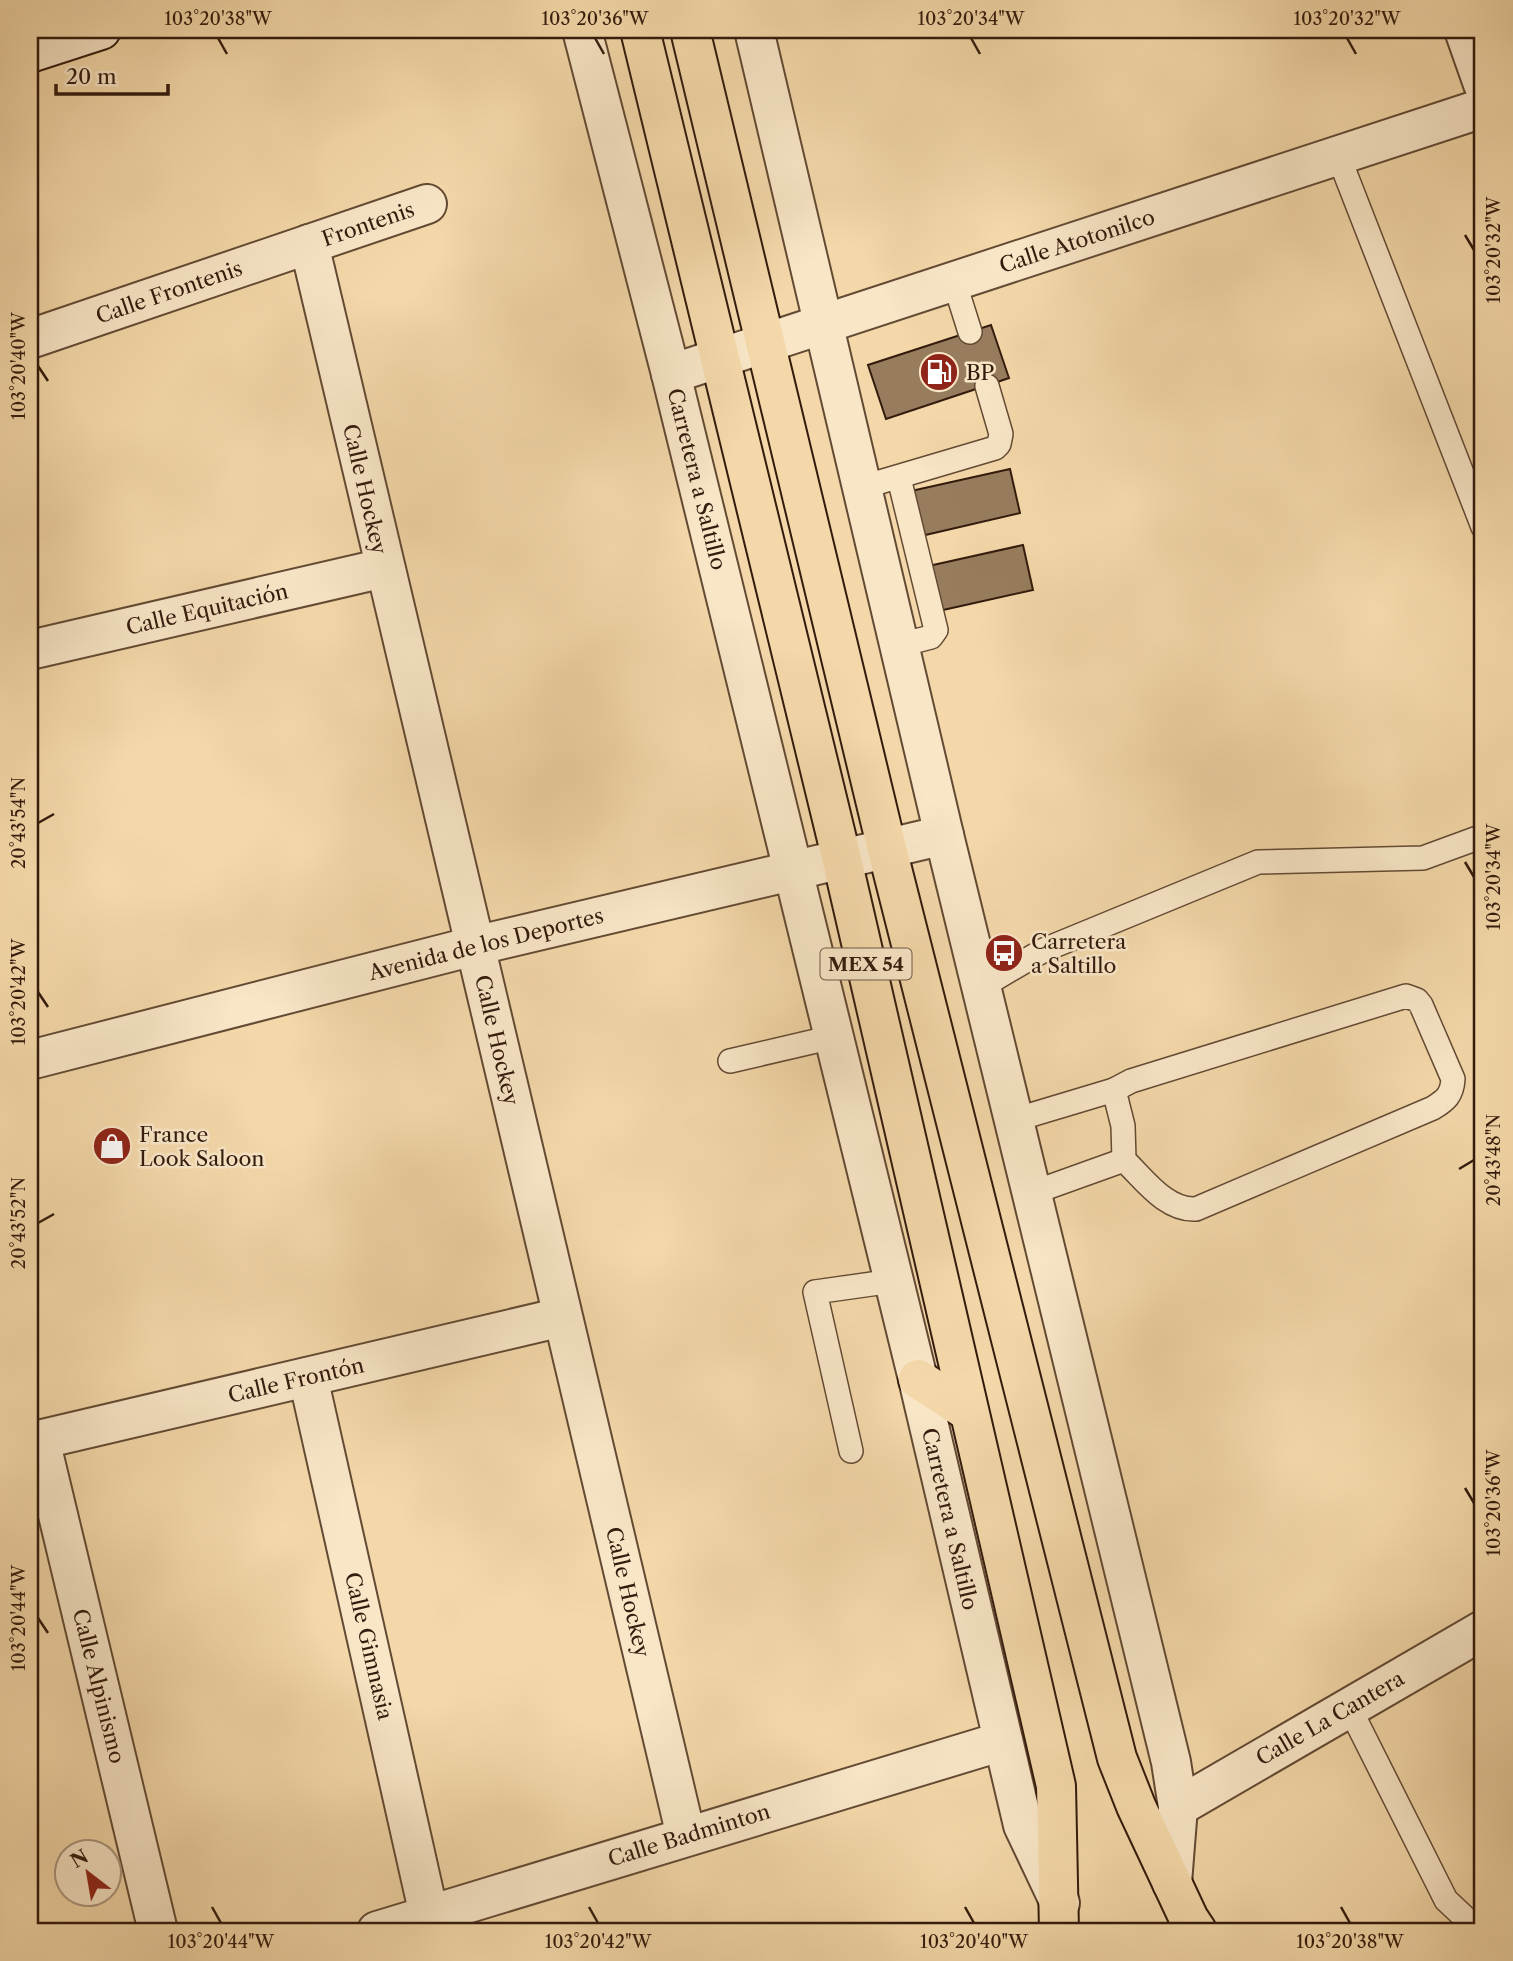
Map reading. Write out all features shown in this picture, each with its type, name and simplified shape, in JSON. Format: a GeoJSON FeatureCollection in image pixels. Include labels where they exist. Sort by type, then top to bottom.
{"type":"FeatureCollection","features":[{"type":"Feature","properties":{"kind":"main road","name":"Carretera a Saltillo"},"geometry":{"type":"LineString","coordinates":[[640,30],[842,860],[1056,1786],[1060,1917]]}},
{"type":"Feature","properties":{"kind":"main road","name":"MEX 54"},"geometry":{"type":"LineString","coordinates":[[690,30],[887,849],[1117,1758],[1136,1806],[1197,1931]]}},
{"type":"Feature","properties":{"kind":"main road"},"geometry":{"type":"LineString","coordinates":[[918,1379],[969,1412]]}},
{"type":"Feature","properties":{"kind":"street","name":"Carretera a Saltillo"},"geometry":{"type":"LineString","coordinates":[[582,30],[671,373],[918,1379],[1023,1825],[1060,1917]]}},
{"type":"Feature","properties":{"kind":"street"},"geometry":{"type":"LineString","coordinates":[[754,30],[825,324],[881,482],[900,645],[1171,1762],[1178,1807],[1172,1883]]}},
{"type":"Feature","properties":{"kind":"street"},"geometry":{"type":"LineString","coordinates":[[1464,30],[1483,84]]}},
{"type":"Feature","properties":{"kind":"street"},"geometry":{"type":"LineString","coordinates":[[30,53],[90,31]]}},
{"type":"Feature","properties":{"kind":"street","name":"Calle Atotonilco"},"geometry":{"type":"LineString","coordinates":[[671,373],[1483,108]]}},
{"type":"Feature","properties":{"kind":"street","name":"Frontenis"},"geometry":{"type":"LineString","coordinates":[[309,244],[427,204]]}},
{"type":"Feature","properties":{"kind":"street","name":"Calle Frontenis"},"geometry":{"type":"LineString","coordinates":[[30,339],[309,244]]}},
{"type":"Feature","properties":{"kind":"street","name":"Calle Hockey"},"geometry":{"type":"LineString","coordinates":[[309,244],[686,1836]]}},
{"type":"Feature","properties":{"kind":"street","name":"Calle Equitación"},"geometry":{"type":"LineString","coordinates":[[30,650],[384,568]]}},
{"type":"Feature","properties":{"kind":"street","name":"Avenida de los Deportes"},"geometry":{"type":"LineString","coordinates":[[30,1060],[474,946],[944,835]]}},
{"type":"Feature","properties":{"kind":"street","name":"Calle Frontón"},"geometry":{"type":"LineString","coordinates":[[35,1441],[562,1317]]}},
{"type":"Feature","properties":{"kind":"street","name":"Calle Gimnasia"},"geometry":{"type":"LineString","coordinates":[[308,1377],[429,1915]]}},
{"type":"Feature","properties":{"kind":"street","name":"Calle Alpinismo"},"geometry":{"type":"LineString","coordinates":[[35,1441],[158,1931]]}},
{"type":"Feature","properties":{"kind":"street","name":"Calle La Cantera"},"geometry":{"type":"LineString","coordinates":[[1178,1807],[1483,1630]]}},
{"type":"Feature","properties":{"kind":"street","name":"Calle Badminton"},"geometry":{"type":"LineString","coordinates":[[377,1931],[1003,1741]]}},
{"type":"Feature","properties":{"kind":"lane"},"geometry":{"type":"LineString","coordinates":[[1338,155],[1483,527]]}},
{"type":"Feature","properties":{"kind":"lane"},"geometry":{"type":"LineString","coordinates":[[954,281],[970,332]]}},
{"type":"Feature","properties":{"kind":"lane"},"geometry":{"type":"LineString","coordinates":[[881,482],[995,449],[1001,434],[987,386]]}},
{"type":"Feature","properties":{"kind":"lane"},"geometry":{"type":"LineString","coordinates":[[981,987],[1044,950],[1258,862],[1423,858],[1483,836]]}},
{"type":"Feature","properties":{"kind":"lane"},"geometry":{"type":"LineString","coordinates":[[1014,1120],[1406,996],[1422,1005],[1453,1079],[1447,1099],[1433,1108],[1196,1209],[1186,1210],[1168,1203],[1124,1160],[1123,1126],[1114,1090]]}},
{"type":"Feature","properties":{"kind":"lane"},"geometry":{"type":"LineString","coordinates":[[730,1061],[833,1037]]}},
{"type":"Feature","properties":{"kind":"lane"},"geometry":{"type":"LineString","coordinates":[[1032,1193],[1124,1160]]}},
{"type":"Feature","properties":{"kind":"lane"},"geometry":{"type":"LineString","coordinates":[[851,1451],[815,1292],[893,1281]]}},
{"type":"Feature","properties":{"kind":"lane"},"geometry":{"type":"LineString","coordinates":[[1349,1707],[1446,1900],[1479,1931]]}},
{"type":"Feature","properties":{"kind":"building","name":"BP"},"geometry":{"type":"Polygon","coordinates":[[[991,325],[1009,378],[886,419],[868,365],[991,325]]]}},
{"type":"Feature","properties":{"kind":"building"},"geometry":{"type":"Polygon","coordinates":[[[1010,469],[1020,513],[921,536],[911,491],[1010,469]]]}},
{"type":"Feature","properties":{"kind":"building"},"geometry":{"type":"Polygon","coordinates":[[[1023,545],[1033,590],[934,612],[924,567],[1023,545]]]}},
{"type":"Feature","properties":{"kind":"place","name":"BP"},"geometry":{"type":"Point","coordinates":[939,372]}},
{"type":"Feature","properties":{"kind":"place","name":"Carretera a Saltillo"},"geometry":{"type":"Point","coordinates":[1004,953]}},
{"type":"Feature","properties":{"kind":"place","name":"France Look Saloon"},"geometry":{"type":"Point","coordinates":[112,1146]}}]}
